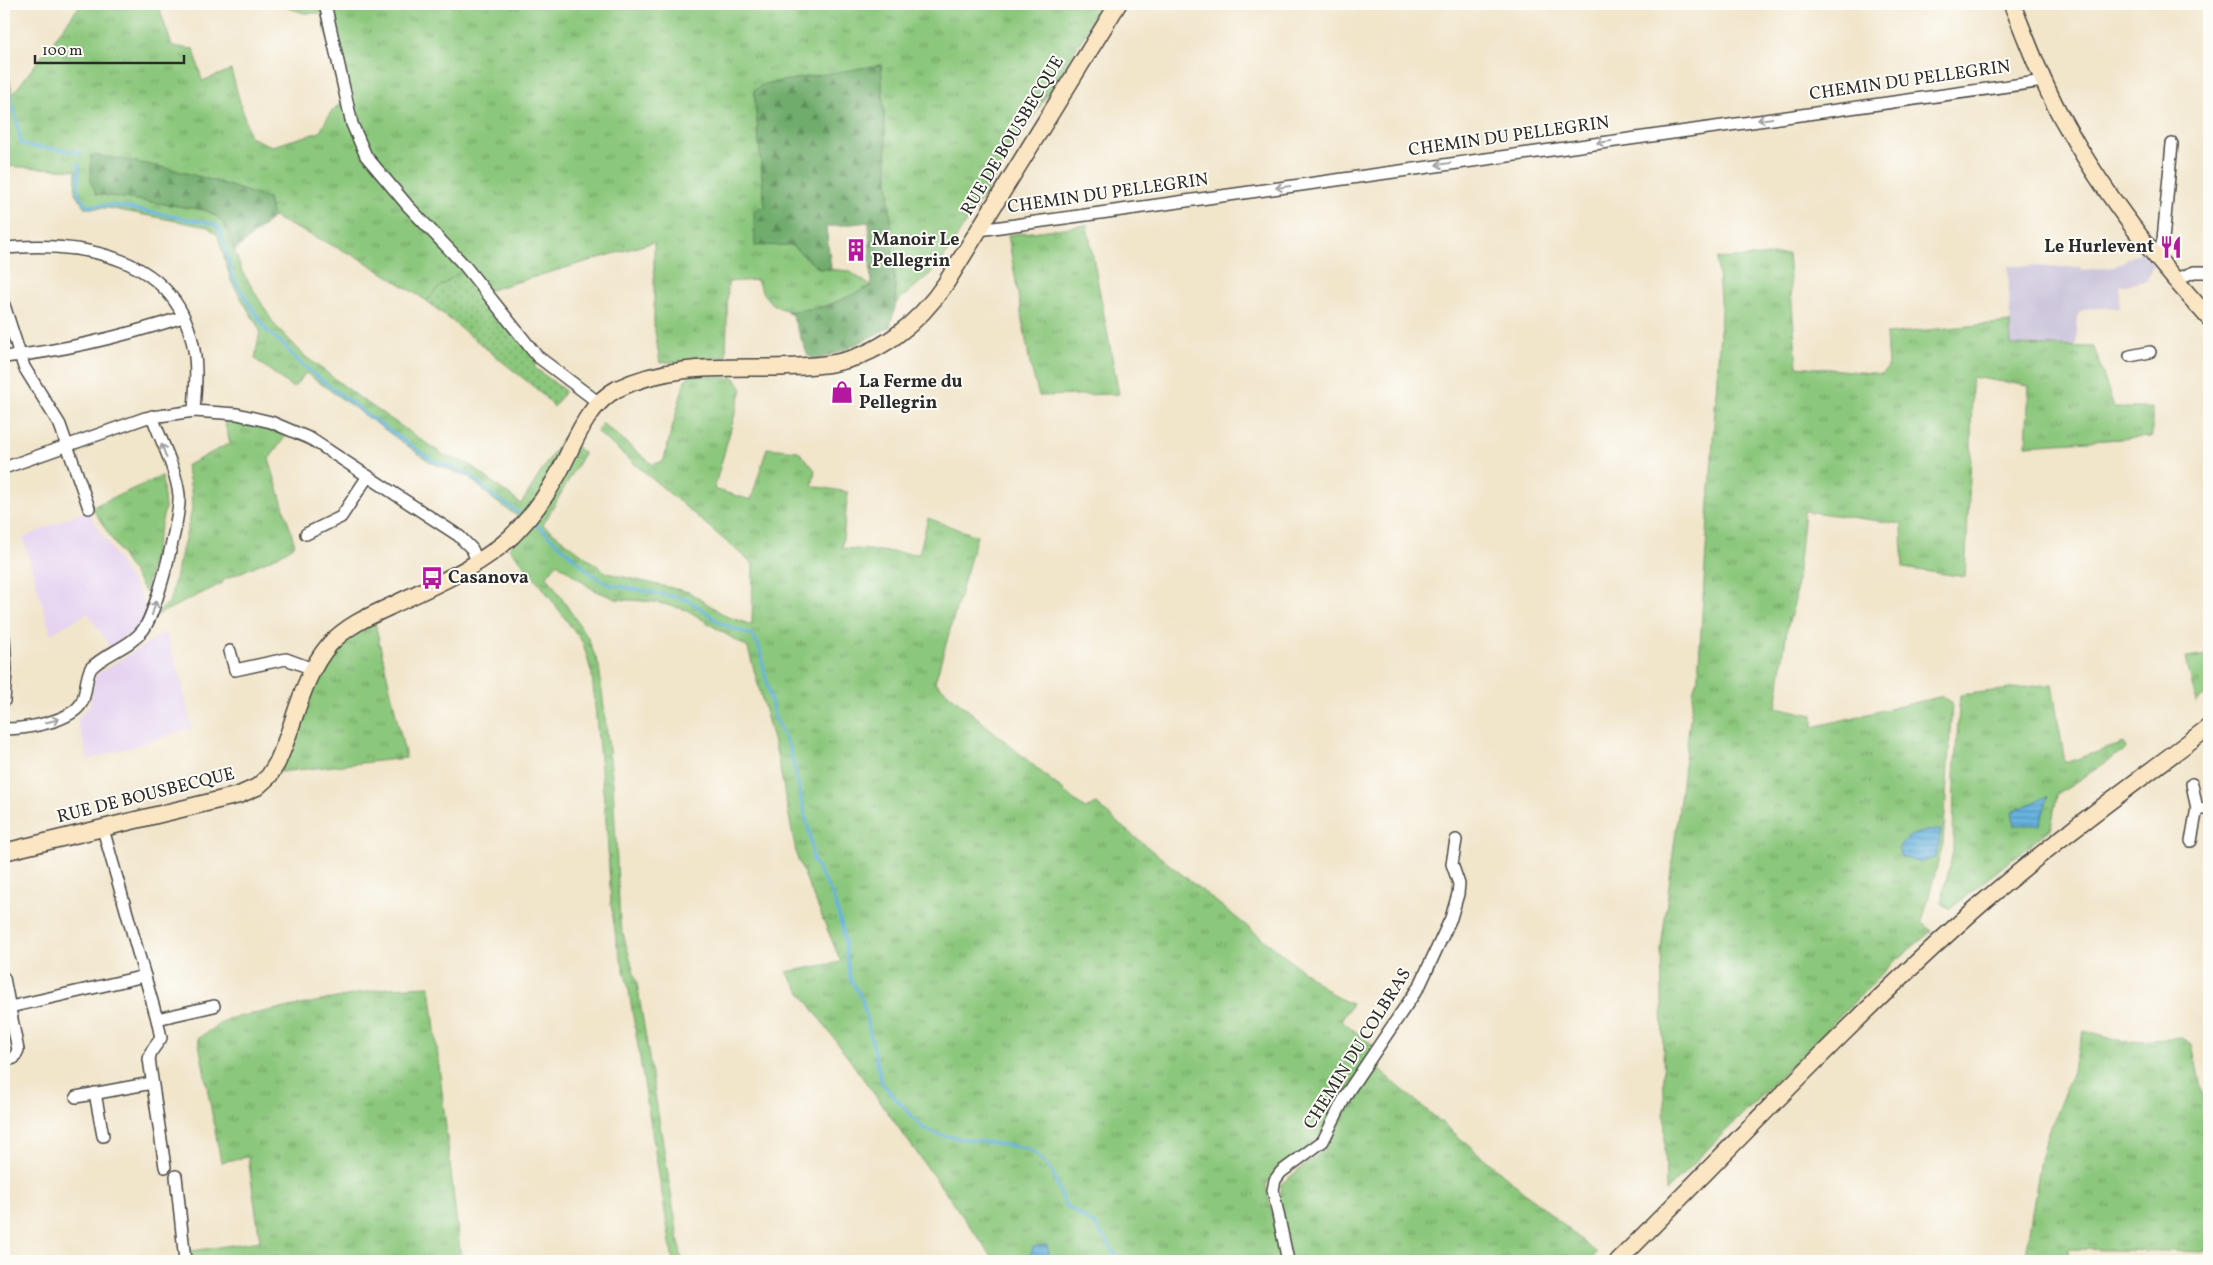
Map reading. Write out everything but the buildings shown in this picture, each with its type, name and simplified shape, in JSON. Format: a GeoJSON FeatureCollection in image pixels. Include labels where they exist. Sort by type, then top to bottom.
{"type":"FeatureCollection","features":[{"type":"Feature","properties":{"kind":"street"},"geometry":{"type":"LineString","coordinates":[[325,4],[352,124],[366,156],[402,200],[469,270],[537,356],[599,403]]}},
{"type":"Feature","properties":{"kind":"street","name":"RUE DE BOUSBECQUE"},"geometry":{"type":"LineString","coordinates":[[4,852],[230,798],[257,787],[269,776],[277,763],[313,669],[332,642],[350,627],[478,562],[510,537],[535,511],[556,478],[589,416],[599,403],[610,394],[627,386],[672,372],[725,367],[828,364],[869,351],[904,330],[929,306],[946,283],[1118,4]]}},
{"type":"Feature","properties":{"kind":"street"},"geometry":{"type":"LineString","coordinates":[[2013,5],[2044,81],[2067,128],[2082,153],[2157,261],[2209,318]]}},
{"type":"Feature","properties":{"kind":"street","name":"CHEMIN DU PELLEGRIN"},"geometry":{"type":"LineString","coordinates":[[979,230],[2044,81]]}},
{"type":"Feature","properties":{"kind":"street"},"geometry":{"type":"LineString","coordinates":[[2157,261],[2163,240],[2172,144]]}},
{"type":"Feature","properties":{"kind":"street"},"geometry":{"type":"LineString","coordinates":[[4,248],[59,246],[118,258],[140,270],[159,284],[172,297],[183,316],[192,340],[195,356],[194,411]]}},
{"type":"Feature","properties":{"kind":"street"},"geometry":{"type":"LineString","coordinates":[[2174,280],[2194,272],[2209,272]]}},
{"type":"Feature","properties":{"kind":"street"},"geometry":{"type":"LineString","coordinates":[[4,305],[19,355],[34,386],[57,418],[89,508]]}},
{"type":"Feature","properties":{"kind":"street"},"geometry":{"type":"LineString","coordinates":[[4,357],[77,347],[183,316]]}},
{"type":"Feature","properties":{"kind":"street"},"geometry":{"type":"LineString","coordinates":[[2130,356],[2150,352]]}},
{"type":"Feature","properties":{"kind":"street"},"geometry":{"type":"LineString","coordinates":[[4,468],[152,416],[194,411],[247,416],[278,424],[318,444],[459,536],[472,549],[478,562]]}},
{"type":"Feature","properties":{"kind":"street"},"geometry":{"type":"LineString","coordinates":[[4,729],[21,728],[71,715],[81,704],[91,668],[136,637],[149,621],[176,524],[179,502],[176,484],[152,416]]}},
{"type":"Feature","properties":{"kind":"street"},"geometry":{"type":"LineString","coordinates":[[306,534],[341,517],[368,476]]}},
{"type":"Feature","properties":{"kind":"street"},"geometry":{"type":"LineString","coordinates":[[4,638],[6,670],[4,701]]}},
{"type":"Feature","properties":{"kind":"street"},"geometry":{"type":"LineString","coordinates":[[230,651],[235,670],[286,659],[313,669]]}},
{"type":"Feature","properties":{"kind":"street"},"geometry":{"type":"LineString","coordinates":[[1618,1261],[1833,1044],[1949,933],[2069,831],[2209,727]]}},
{"type":"Feature","properties":{"kind":"street"},"geometry":{"type":"LineString","coordinates":[[2191,841],[2197,808],[2192,784]]}},
{"type":"Feature","properties":{"kind":"street"},"geometry":{"type":"LineString","coordinates":[[2197,808],[2209,809]]}},
{"type":"Feature","properties":{"kind":"street"},"geometry":{"type":"LineString","coordinates":[[103,829],[161,1038],[149,1057],[165,1167]]}},
{"type":"Feature","properties":{"kind":"street","name":"CHEMIN DU COLBRAS"},"geometry":{"type":"LineString","coordinates":[[1288,1261],[1273,1190],[1275,1180],[1281,1172],[1323,1140],[1347,1093],[1420,985],[1451,918],[1458,894],[1459,884],[1452,864],[1456,840]]}},
{"type":"Feature","properties":{"kind":"street"},"geometry":{"type":"LineString","coordinates":[[10,1007],[145,976]]}},
{"type":"Feature","properties":{"kind":"street"},"geometry":{"type":"LineString","coordinates":[[4,978],[18,1047],[15,1056],[4,1062]]}},
{"type":"Feature","properties":{"kind":"street"},"geometry":{"type":"LineString","coordinates":[[156,1019],[214,1006]]}},
{"type":"Feature","properties":{"kind":"street"},"geometry":{"type":"LineString","coordinates":[[76,1097],[152,1083]]}},
{"type":"Feature","properties":{"kind":"street"},"geometry":{"type":"LineString","coordinates":[[95,1093],[103,1136]]}},
{"type":"Feature","properties":{"kind":"street"},"geometry":{"type":"LineString","coordinates":[[176,1176],[184,1261]]}},
{"type":"Feature","properties":{"kind":"shaded area"},"geometry":{"type":"Polygon","coordinates":[[[2142,251],[2153,264],[2147,281],[2119,286],[2120,307],[2084,309],[2078,314],[2076,346],[2011,345],[2008,266],[2080,267],[2081,270],[2114,267],[2142,251]]]}},
{"type":"Feature","properties":{"kind":"shaded area"},"geometry":{"type":"Polygon","coordinates":[[[87,510],[145,606],[145,615],[140,626],[110,647],[88,613],[51,634],[23,538],[87,510]]]}},
{"type":"Feature","properties":{"kind":"shaded area"},"geometry":{"type":"Polygon","coordinates":[[[165,632],[181,679],[192,728],[88,760],[77,719],[89,707],[96,675],[165,632]]]}},
{"type":"Feature","properties":{"kind":"green space"},"geometry":{"type":"Polygon","coordinates":[[[81,4],[158,4],[172,46],[194,49],[202,81],[231,70],[250,137],[272,146],[320,132],[330,113],[342,101],[322,13],[304,13],[276,4],[1104,4],[938,267],[896,303],[881,66],[764,84],[754,90],[765,207],[791,245],[819,268],[849,271],[871,286],[824,306],[792,311],[778,307],[766,297],[757,280],[728,282],[726,357],[660,363],[654,325],[654,242],[490,290],[437,289],[427,301],[361,259],[273,217],[268,199],[224,184],[159,167],[91,156],[96,194],[205,210],[222,220],[242,271],[274,324],[306,357],[360,398],[445,456],[469,464],[521,504],[563,437],[584,453],[543,525],[607,573],[689,592],[726,616],[752,625],[753,564],[597,432],[602,423],[652,464],[663,462],[685,380],[690,375],[735,378],[742,389],[714,489],[751,500],[767,448],[798,451],[815,470],[812,486],[848,492],[842,548],[919,554],[928,518],[977,536],[935,682],[1085,809],[1097,804],[1121,826],[1336,997],[1352,1004],[1341,1020],[1374,1046],[1344,1098],[1319,1136],[1304,1152],[1276,1174],[1266,1185],[1282,1261],[995,1261],[786,972],[841,962],[797,857],[777,754],[748,648],[687,610],[655,602],[616,599],[592,589],[557,563],[547,576],[588,638],[599,666],[613,784],[620,923],[637,983],[682,1261],[673,1261],[628,985],[617,945],[611,904],[607,832],[592,675],[583,643],[540,584],[509,548],[530,525],[494,500],[469,477],[430,462],[306,373],[293,388],[255,359],[260,330],[231,281],[218,236],[208,227],[108,208],[85,208],[75,193],[76,170],[4,166],[4,64],[13,94],[81,4]]]}},
{"type":"Feature","properties":{"kind":"green space"},"geometry":{"type":"Polygon","coordinates":[[[881,65],[896,303],[890,327],[847,349],[816,360],[808,356],[792,315],[786,312],[828,306],[871,286],[869,222],[826,227],[831,268],[819,269],[791,245],[755,246],[754,210],[765,207],[754,90],[764,84],[881,65]]]}},
{"type":"Feature","properties":{"kind":"green space"},"geometry":{"type":"Polygon","coordinates":[[[91,155],[159,167],[246,191],[268,199],[273,217],[235,251],[222,221],[205,210],[96,194],[91,182],[91,155]]]}},
{"type":"Feature","properties":{"kind":"green space"},"geometry":{"type":"Polygon","coordinates":[[[1087,225],[1119,394],[1039,396],[1030,364],[1008,235],[1087,225]]]}},
{"type":"Feature","properties":{"kind":"green space"},"geometry":{"type":"Polygon","coordinates":[[[1788,254],[1797,366],[1882,374],[1888,367],[1886,334],[2010,322],[2011,345],[2094,347],[2114,408],[2152,408],[2152,437],[2026,445],[2029,386],[1972,377],[1971,456],[1965,577],[1903,568],[1902,524],[1804,511],[1795,600],[1787,629],[1776,707],[1813,715],[1813,727],[1943,696],[1952,703],[1943,844],[1922,922],[1932,931],[1894,962],[1666,1191],[1661,949],[1694,688],[1698,677],[1721,314],[1717,259],[1788,254]]]}},
{"type":"Feature","properties":{"kind":"green space"},"geometry":{"type":"Polygon","coordinates":[[[461,271],[484,295],[538,362],[534,367],[565,391],[554,407],[539,391],[427,301],[437,289],[461,271]]]}},
{"type":"Feature","properties":{"kind":"green space"},"geometry":{"type":"Polygon","coordinates":[[[224,420],[287,434],[269,459],[295,545],[278,556],[223,580],[223,583],[157,615],[169,603],[192,510],[191,489],[186,466],[230,443],[224,420]]]}},
{"type":"Feature","properties":{"kind":"green space"},"geometry":{"type":"Polygon","coordinates":[[[162,476],[165,508],[145,592],[92,507],[162,476]]]}},
{"type":"Feature","properties":{"kind":"green space"},"geometry":{"type":"Polygon","coordinates":[[[375,623],[406,758],[280,772],[308,698],[327,661],[351,635],[375,623]]]}},
{"type":"Feature","properties":{"kind":"green space"},"geometry":{"type":"Polygon","coordinates":[[[2209,655],[2209,692],[2196,702],[2186,658],[2209,655]]]}},
{"type":"Feature","properties":{"kind":"green space"},"geometry":{"type":"Polygon","coordinates":[[[2052,684],[2065,763],[2124,743],[2126,749],[2057,795],[2051,828],[1950,909],[1941,903],[1953,851],[1954,775],[1960,695],[2052,684]]]}},
{"type":"Feature","properties":{"kind":"green space"},"geometry":{"type":"Polygon","coordinates":[[[430,986],[461,1261],[191,1261],[191,1251],[260,1241],[248,1157],[221,1162],[198,1038],[227,1019],[388,988],[430,986]]]}},
{"type":"Feature","properties":{"kind":"green space"},"geometry":{"type":"Polygon","coordinates":[[[2084,1031],[2123,1042],[2181,1038],[2192,1044],[2209,1125],[2209,1252],[2068,1249],[2068,1261],[2024,1261],[2043,1147],[2068,1083],[2084,1031]]]}},
{"type":"Feature","properties":{"kind":"green space"},"geometry":{"type":"Polygon","coordinates":[[[1372,1064],[1597,1253],[1589,1261],[1291,1261],[1279,1200],[1281,1184],[1325,1149],[1372,1064]]]}},
{"type":"Feature","properties":{"kind":"water"},"geometry":{"type":"Polygon","coordinates":[[[2048,796],[2040,825],[2015,825],[2012,812],[2048,796]]]}},
{"type":"Feature","properties":{"kind":"water"},"geometry":{"type":"Polygon","coordinates":[[[1941,830],[1936,858],[1921,862],[1901,857],[1898,849],[1906,839],[1922,832],[1941,830]]]}},
{"type":"Feature","properties":{"kind":"water"},"geometry":{"type":"Polygon","coordinates":[[[1047,1245],[1051,1261],[1029,1261],[1033,1247],[1047,1245]]]}},
{"type":"Feature","properties":{"kind":"waterway"},"geometry":{"type":"LineString","coordinates":[[4,78],[11,98]]}},
{"type":"Feature","properties":{"kind":"waterway"},"geometry":{"type":"LineString","coordinates":[[14,106],[21,143],[28,146],[80,152],[80,155]]}},
{"type":"Feature","properties":{"kind":"waterway"},"geometry":{"type":"LineString","coordinates":[[79,164],[78,194],[87,206],[112,205],[214,224],[220,229],[233,278],[267,331],[283,344],[301,364],[363,412],[432,460],[470,475],[493,496],[519,513]]}},
{"type":"Feature","properties":{"kind":"waterway"},"geometry":{"type":"LineString","coordinates":[[537,525],[593,575],[607,584],[690,601],[722,624],[752,635],[759,646],[774,715],[790,750],[810,835],[813,860],[833,896],[843,930],[850,978],[862,999],[882,1083],[923,1128],[938,1135],[1025,1148],[1034,1152],[1051,1169],[1065,1205],[1096,1226],[1120,1261]]}},
{"type":"Feature","properties":{"kind":"place","name":"Le Hurlevent"},"geometry":{"type":"Point","coordinates":[2171,247]}},
{"type":"Feature","properties":{"kind":"place","name":"Manoir Le Pellegrin"},"geometry":{"type":"Point","coordinates":[856,250]}},
{"type":"Feature","properties":{"kind":"place","name":"La Ferme du Pellegrin"},"geometry":{"type":"Point","coordinates":[842,392]}},
{"type":"Feature","properties":{"kind":"place","name":"Casanova"},"geometry":{"type":"Point","coordinates":[432,578]}}]}
